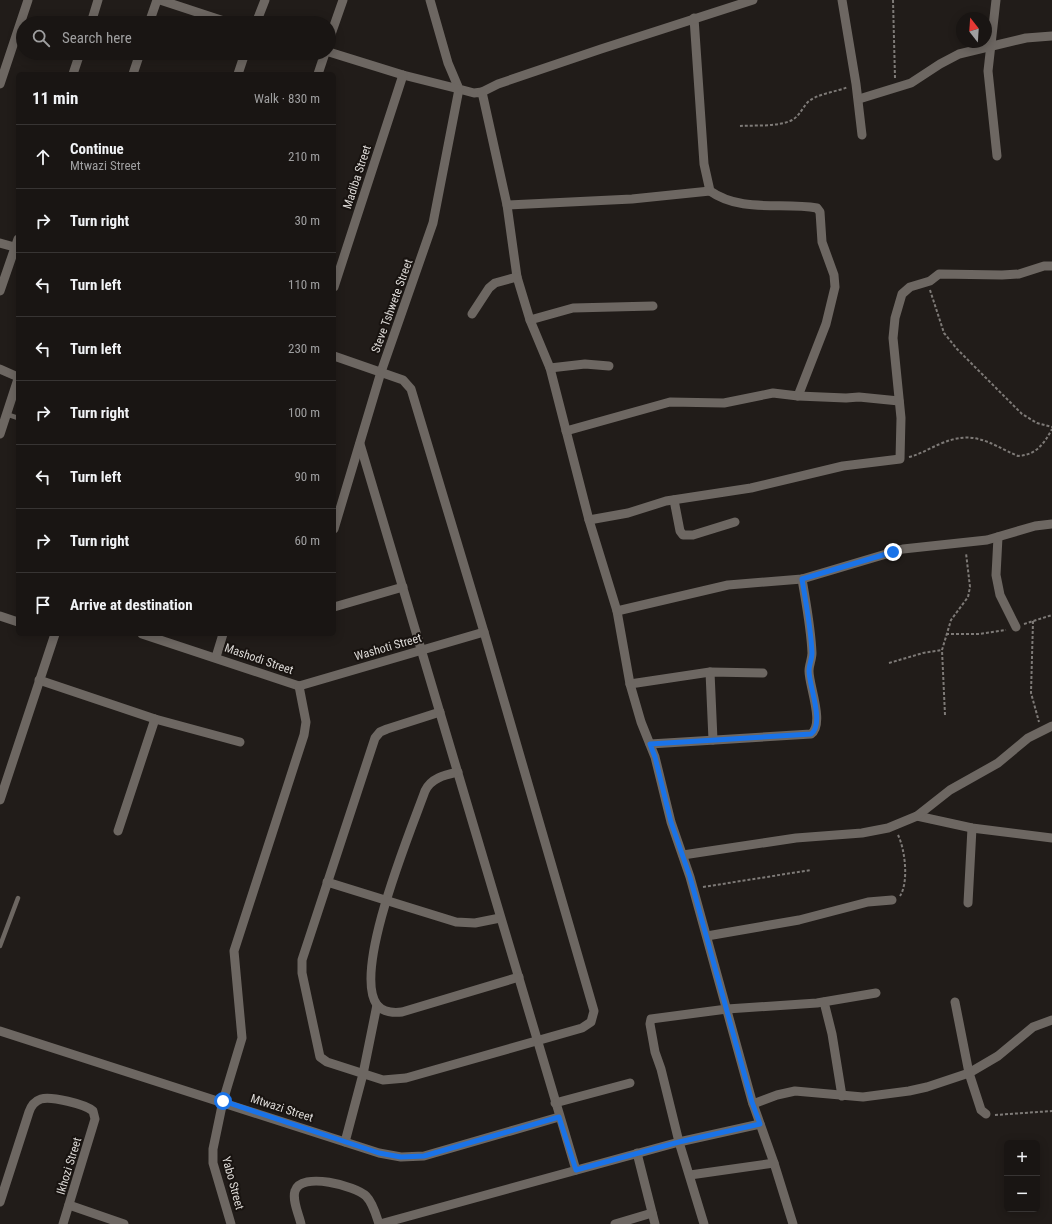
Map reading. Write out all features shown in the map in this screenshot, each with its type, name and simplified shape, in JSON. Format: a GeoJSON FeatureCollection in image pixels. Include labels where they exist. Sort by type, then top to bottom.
{"type":"FeatureCollection","features":[{"type":"Feature","properties":{"kind":"street"},"geometry":{"type":"LineString","coordinates":[[23,16],[28,0]]}},
{"type":"Feature","properties":{"kind":"street"},"geometry":{"type":"LineString","coordinates":[[92,16],[98,0]]}},
{"type":"Feature","properties":{"kind":"street"},"geometry":{"type":"LineString","coordinates":[[151,16],[157,0]]}},
{"type":"Feature","properties":{"kind":"street"},"geometry":{"type":"LineString","coordinates":[[160,0],[209,16]]}},
{"type":"Feature","properties":{"kind":"street"},"geometry":{"type":"LineString","coordinates":[[259,16],[265,0]]}},
{"type":"Feature","properties":{"kind":"street"},"geometry":{"type":"LineString","coordinates":[[336,20],[343,0]]}},
{"type":"Feature","properties":{"kind":"street"},"geometry":{"type":"LineString","coordinates":[[430,0],[448,64],[460,89]]}},
{"type":"Feature","properties":{"kind":"street"},"geometry":{"type":"LineString","coordinates":[[842,0],[859,100],[862,136]]}},
{"type":"Feature","properties":{"kind":"street"},"geometry":{"type":"LineString","coordinates":[[996,0],[992,48],[988,71],[997,156]]}},
{"type":"Feature","properties":{"kind":"street"},"geometry":{"type":"LineString","coordinates":[[336,54],[403,75],[474,93],[482,92],[498,84],[749,1]]}},
{"type":"Feature","properties":{"kind":"street"},"geometry":{"type":"LineString","coordinates":[[694,18],[704,164],[710,191]]}},
{"type":"Feature","properties":{"kind":"street"},"geometry":{"type":"LineString","coordinates":[[0,84],[16,36]]}},
{"type":"Feature","properties":{"kind":"street"},"geometry":{"type":"LineString","coordinates":[[859,100],[911,83],[940,64],[959,54],[992,48],[1026,38],[1052,36]]}},
{"type":"Feature","properties":{"kind":"street"},"geometry":{"type":"LineString","coordinates":[[74,72],[78,60]]}},
{"type":"Feature","properties":{"kind":"street"},"geometry":{"type":"LineString","coordinates":[[134,72],[138,60]]}},
{"type":"Feature","properties":{"kind":"street"},"geometry":{"type":"LineString","coordinates":[[239,72],[243,60]]}},
{"type":"Feature","properties":{"kind":"street"},"geometry":{"type":"LineString","coordinates":[[319,72],[323,60]]}},
{"type":"Feature","properties":{"kind":"street","name":"Madiba Street"},"geometry":{"type":"LineString","coordinates":[[336,281],[403,75]]}},
{"type":"Feature","properties":{"kind":"street","name":"Steve Tshwete Street"},"geometry":{"type":"LineString","coordinates":[[336,522],[381,372],[433,223],[460,89]]}},
{"type":"Feature","properties":{"kind":"street"},"geometry":{"type":"LineString","coordinates":[[482,92],[507,205],[517,277],[530,320],[550,368],[588,520],[616,611],[630,684],[655,757],[671,822],[694,888],[753,1104],[774,1163],[792,1224]]}},
{"type":"Feature","properties":{"kind":"street"},"geometry":{"type":"LineString","coordinates":[[507,205],[632,199],[710,191],[723,198],[750,205],[803,206],[817,208],[820,212],[822,242],[834,275],[835,287],[826,324],[798,396]]}},
{"type":"Feature","properties":{"kind":"street"},"geometry":{"type":"LineString","coordinates":[[0,242],[16,245]]}},
{"type":"Feature","properties":{"kind":"street"},"geometry":{"type":"LineString","coordinates":[[0,291],[16,248]]}},
{"type":"Feature","properties":{"kind":"street"},"geometry":{"type":"LineString","coordinates":[[588,520],[628,513],[674,500],[751,488],[858,463],[900,459],[902,418],[893,338],[899,299],[906,290],[910,287],[930,281],[939,274],[1019,274],[1044,266],[1052,266]]}},
{"type":"Feature","properties":{"kind":"street"},"geometry":{"type":"LineString","coordinates":[[472,314],[489,288],[495,283],[517,277]]}},
{"type":"Feature","properties":{"kind":"street"},"geometry":{"type":"LineString","coordinates":[[530,320],[573,308],[653,306]]}},
{"type":"Feature","properties":{"kind":"street"},"geometry":{"type":"LineString","coordinates":[[336,357],[403,380],[411,390],[484,632],[594,1011],[592,1022],[587,1026],[396,1080],[383,1080],[327,1062],[320,1057],[302,973],[304,953],[375,738],[380,732],[387,729],[440,712]]}},
{"type":"Feature","properties":{"kind":"street"},"geometry":{"type":"LineString","coordinates":[[550,368],[585,364],[609,366]]}},
{"type":"Feature","properties":{"kind":"street"},"geometry":{"type":"LineString","coordinates":[[0,370],[16,377]]}},
{"type":"Feature","properties":{"kind":"street"},"geometry":{"type":"LineString","coordinates":[[0,434],[16,384]]}},
{"type":"Feature","properties":{"kind":"street"},"geometry":{"type":"LineString","coordinates":[[566,431],[670,402],[724,402],[773,393],[798,396],[846,398],[859,397],[899,401]]}},
{"type":"Feature","properties":{"kind":"street"},"geometry":{"type":"LineString","coordinates":[[360,444],[576,1170]]}},
{"type":"Feature","properties":{"kind":"street"},"geometry":{"type":"LineString","coordinates":[[674,500],[680,530],[683,535],[693,535],[735,522]]}},
{"type":"Feature","properties":{"kind":"street"},"geometry":{"type":"LineString","coordinates":[[616,611],[728,585],[802,579],[904,549],[964,544],[998,537],[1035,526],[1052,524]]}},
{"type":"Feature","properties":{"kind":"street"},"geometry":{"type":"LineString","coordinates":[[998,537],[996,575],[1000,595],[1016,627]]}},
{"type":"Feature","properties":{"kind":"street"},"geometry":{"type":"LineString","coordinates":[[650,744],[811,734],[816,729],[815,702],[809,671],[812,654],[810,632],[802,579]]}},
{"type":"Feature","properties":{"kind":"street"},"geometry":{"type":"LineString","coordinates":[[336,606],[403,587]]}},
{"type":"Feature","properties":{"kind":"street"},"geometry":{"type":"LineString","coordinates":[[0,616],[16,621]]}},
{"type":"Feature","properties":{"kind":"street","name":"Washoti Street"},"geometry":{"type":"LineString","coordinates":[[299,686],[484,632]]}},
{"type":"Feature","properties":{"kind":"street"},"geometry":{"type":"LineString","coordinates":[[0,800],[54,636]]}},
{"type":"Feature","properties":{"kind":"street","name":"Mashodi Street"},"geometry":{"type":"LineString","coordinates":[[148,636],[216,657],[299,686]]}},
{"type":"Feature","properties":{"kind":"street"},"geometry":{"type":"LineString","coordinates":[[216,657],[223,636]]}},
{"type":"Feature","properties":{"kind":"street"},"geometry":{"type":"LineString","coordinates":[[630,684],[710,672],[763,673]]}},
{"type":"Feature","properties":{"kind":"street"},"geometry":{"type":"LineString","coordinates":[[710,672],[713,740]]}},
{"type":"Feature","properties":{"kind":"street"},"geometry":{"type":"LineString","coordinates":[[39,680],[155,720],[240,742]]}},
{"type":"Feature","properties":{"kind":"street","name":"Yabo Street"},"geometry":{"type":"LineString","coordinates":[[231,1224],[213,1157],[214,1143],[223,1101],[242,1038],[234,967],[234,951],[304,735],[306,722],[299,686]]}},
{"type":"Feature","properties":{"kind":"street"},"geometry":{"type":"LineString","coordinates":[[118,831],[155,720]]}},
{"type":"Feature","properties":{"kind":"street"},"geometry":{"type":"LineString","coordinates":[[683,855],[796,838],[862,833],[894,826],[917,816],[950,790],[998,763],[1018,746],[1042,730],[1052,726]]}},
{"type":"Feature","properties":{"kind":"street"},"geometry":{"type":"LineString","coordinates":[[345,1142],[363,1074],[377,1005],[372,992],[370,974],[386,900],[427,787],[437,778],[458,772]]}},
{"type":"Feature","properties":{"kind":"street"},"geometry":{"type":"LineString","coordinates":[[917,816],[972,828],[1052,838]]}},
{"type":"Feature","properties":{"kind":"street"},"geometry":{"type":"LineString","coordinates":[[968,903],[972,828]]}},
{"type":"Feature","properties":{"kind":"street"},"geometry":{"type":"LineString","coordinates":[[327,882],[465,923],[500,918]]}},
{"type":"Feature","properties":{"kind":"street"},"geometry":{"type":"LineString","coordinates":[[707,936],[799,920],[868,902],[892,900]]}},
{"type":"Feature","properties":{"kind":"street"},"geometry":{"type":"LineString","coordinates":[[377,1005],[388,1012],[402,1012],[519,977]]}},
{"type":"Feature","properties":{"kind":"street"},"geometry":{"type":"LineString","coordinates":[[704,1224],[679,1142],[661,1069],[655,1052],[650,1021],[654,1018],[727,1010],[824,1002],[876,993]]}},
{"type":"Feature","properties":{"kind":"street"},"geometry":{"type":"LineString","coordinates":[[824,1002],[832,1034],[842,1096]]}},
{"type":"Feature","properties":{"kind":"street"},"geometry":{"type":"LineString","coordinates":[[955,1002],[969,1073],[981,1110],[986,1114]]}},
{"type":"Feature","properties":{"kind":"street"},"geometry":{"type":"LineString","coordinates":[[753,1104],[782,1093],[795,1091],[842,1096],[863,1096],[909,1091],[969,1073],[998,1056],[1033,1027],[1052,1020]]}},
{"type":"Feature","properties":{"kind":"street","name":"Mtwazi Street"},"geometry":{"type":"LineString","coordinates":[[0,1031],[223,1101],[379,1153],[412,1157],[436,1153],[559,1117]]}},
{"type":"Feature","properties":{"kind":"street"},"geometry":{"type":"LineString","coordinates":[[555,1103],[630,1083]]}},
{"type":"Feature","properties":{"kind":"street","name":"Ikhozi Street"},"geometry":{"type":"LineString","coordinates":[[2,1189],[29,1112],[35,1103],[41,1099],[53,1098],[90,1109],[94,1114],[92,1133],[64,1224]]}},
{"type":"Feature","properties":{"kind":"street"},"geometry":{"type":"LineString","coordinates":[[301,1224],[294,1195],[295,1189],[303,1183],[315,1180],[362,1193],[371,1203],[379,1224],[637,1153],[760,1124]]}},
{"type":"Feature","properties":{"kind":"street"},"geometry":{"type":"LineString","coordinates":[[637,1153],[655,1224]]}},
{"type":"Feature","properties":{"kind":"street"},"geometry":{"type":"LineString","coordinates":[[690,1175],[774,1163]]}},
{"type":"Feature","properties":{"kind":"street"},"geometry":{"type":"LineString","coordinates":[[0,1202],[2,1189]]}},
{"type":"Feature","properties":{"kind":"street"},"geometry":{"type":"LineString","coordinates":[[69,1205],[124,1224]]}},
{"type":"Feature","properties":{"kind":"street"},"geometry":{"type":"LineString","coordinates":[[615,1224],[652,1213]]}},
{"type":"Feature","properties":{"kind":"lane"},"geometry":{"type":"LineString","coordinates":[[6,414],[16,417]]}},
{"type":"Feature","properties":{"kind":"lane"},"geometry":{"type":"LineString","coordinates":[[0,946],[2,932],[18,898]]}},
{"type":"Feature","properties":{"kind":"path"},"geometry":{"type":"LineString","coordinates":[[891,90],[896,70],[893,38],[893,0]]}},
{"type":"Feature","properties":{"kind":"path"},"geometry":{"type":"LineString","coordinates":[[740,126],[779,124],[790,121],[798,116],[807,103],[814,99],[856,84]]}},
{"type":"Feature","properties":{"kind":"path"},"geometry":{"type":"LineString","coordinates":[[900,459],[915,456],[952,440],[968,436],[982,439],[1018,456],[1023,456],[1040,448],[1052,428],[1037,423],[1022,414],[957,349],[944,333],[930,292],[930,281]]}},
{"type":"Feature","properties":{"kind":"path"},"geometry":{"type":"LineString","coordinates":[[945,715],[942,650],[946,634],[955,612],[968,596],[970,587],[964,544]]}},
{"type":"Feature","properties":{"kind":"path"},"geometry":{"type":"LineString","coordinates":[[946,634],[979,634],[1016,627],[1052,615]]}},
{"type":"Feature","properties":{"kind":"path"},"geometry":{"type":"LineString","coordinates":[[1034,621],[1031,693],[1035,712],[1042,730]]}},
{"type":"Feature","properties":{"kind":"path"},"geometry":{"type":"LineString","coordinates":[[889,663],[923,653],[942,650]]}},
{"type":"Feature","properties":{"kind":"path"},"geometry":{"type":"LineString","coordinates":[[892,900],[898,898],[902,894],[905,878],[904,849],[894,826]]}},
{"type":"Feature","properties":{"kind":"path"},"geometry":{"type":"LineString","coordinates":[[694,888],[811,870]]}},
{"type":"Feature","properties":{"kind":"path"},"geometry":{"type":"LineString","coordinates":[[986,1114],[995,1116],[1052,1110]]}},
{"type":"Feature","properties":{"kind":"route"},"geometry":{"type":"LineString","coordinates":[[223,1101],[379,1153],[401,1157],[424,1156],[436,1153],[559,1117],[576,1170],[679,1142],[760,1124],[752,1102],[690,877],[668,812],[655,757],[650,744],[811,734],[814,732],[816,729],[815,702],[809,671],[812,654],[802,579],[893,552]]}}]}
